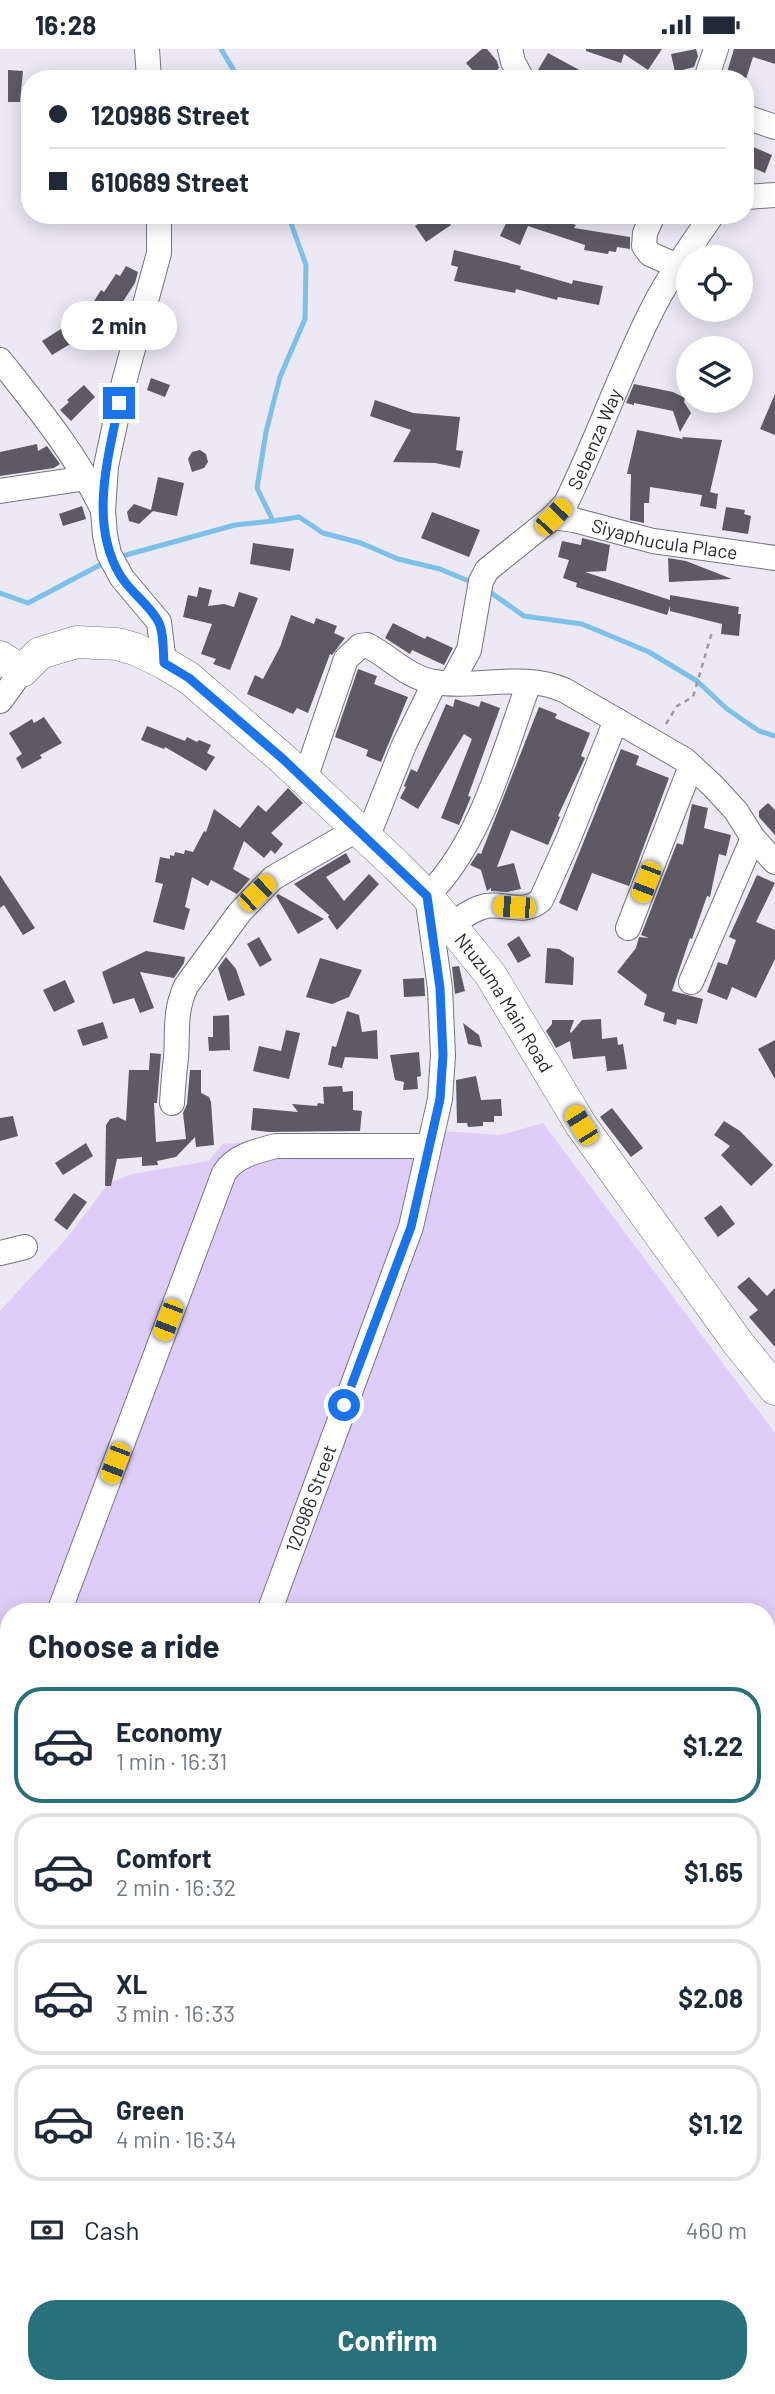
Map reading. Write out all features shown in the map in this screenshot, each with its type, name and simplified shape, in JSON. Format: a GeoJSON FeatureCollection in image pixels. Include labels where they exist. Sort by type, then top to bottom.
{"type":"FeatureCollection","features":[{"type":"Feature","properties":{"kind":"main road","name":"Ntuzuma Main Road"},"geometry":{"type":"LineString","coordinates":[[11,664],[77,642],[117,644],[135,649],[164,663],[189,678],[305,779],[363,834],[427,896],[490,974],[589,1137],[738,1343],[775,1389]]}},
{"type":"Feature","properties":{"kind":"street"},"geometry":{"type":"LineString","coordinates":[[147,49],[148,70]]}},
{"type":"Feature","properties":{"kind":"street"},"geometry":{"type":"LineString","coordinates":[[510,49],[518,70]]}},
{"type":"Feature","properties":{"kind":"street"},"geometry":{"type":"LineString","coordinates":[[709,70],[716,49]]}},
{"type":"Feature","properties":{"kind":"street"},"geometry":{"type":"LineString","coordinates":[[754,120],[775,127]]}},
{"type":"Feature","properties":{"kind":"street"},"geometry":{"type":"LineString","coordinates":[[754,196],[775,195]]}},
{"type":"Feature","properties":{"kind":"street"},"geometry":{"type":"LineString","coordinates":[[159,224],[159,253],[124,382],[106,466],[103,511],[110,554],[122,578],[159,622],[164,663]]}},
{"type":"Feature","properties":{"kind":"street"},"geometry":{"type":"LineString","coordinates":[[649,224],[644,246],[650,254],[676,266]]}},
{"type":"Feature","properties":{"kind":"street","name":"Sebenza Way"},"geometry":{"type":"LineString","coordinates":[[691,245],[706,224]]}},
{"type":"Feature","properties":{"kind":"street","name":"Sebenza Way"},"geometry":{"type":"LineString","coordinates":[[363,834],[404,745],[443,683],[469,650],[481,581],[487,569],[553,517],[566,503],[621,376],[655,304],[676,268]]}},
{"type":"Feature","properties":{"kind":"street"},"geometry":{"type":"LineString","coordinates":[[0,360],[66,443],[103,511]]}},
{"type":"Feature","properties":{"kind":"street"},"geometry":{"type":"LineString","coordinates":[[0,491],[87,478]]}},
{"type":"Feature","properties":{"kind":"street","name":"Siyaphucula Place"},"geometry":{"type":"LineString","coordinates":[[553,517],[653,541],[775,558]]}},
{"type":"Feature","properties":{"kind":"street"},"geometry":{"type":"LineString","coordinates":[[305,779],[346,659],[360,646],[367,645],[405,671],[443,683],[529,683],[555,686],[691,766],[736,811],[753,838],[775,862]]}},
{"type":"Feature","properties":{"kind":"street"},"geometry":{"type":"LineString","coordinates":[[0,701],[11,664]]}},
{"type":"Feature","properties":{"kind":"street"},"geometry":{"type":"LineString","coordinates":[[427,896],[454,866],[480,815],[529,683]]}},
{"type":"Feature","properties":{"kind":"street"},"geometry":{"type":"LineString","coordinates":[[451,925],[478,908],[523,908],[536,904],[541,899],[568,840],[616,720]]}},
{"type":"Feature","properties":{"kind":"street"},"geometry":{"type":"LineString","coordinates":[[628,928],[691,766]]}},
{"type":"Feature","properties":{"kind":"street"},"geometry":{"type":"LineString","coordinates":[[172,1103],[176,1056],[174,1032],[180,999],[186,986],[240,912],[273,878],[363,834]]}},
{"type":"Feature","properties":{"kind":"street"},"geometry":{"type":"LineString","coordinates":[[691,982],[753,838]]}},
{"type":"Feature","properties":{"kind":"street","name":"120986 Street"},"geometry":{"type":"LineString","coordinates":[[272,1603],[411,1227],[440,1099],[443,1055],[440,988],[427,896]]}},
{"type":"Feature","properties":{"kind":"street"},"geometry":{"type":"LineString","coordinates":[[61,1603],[196,1243],[230,1163],[256,1151],[276,1146],[428,1146]]}},
{"type":"Feature","properties":{"kind":"street"},"geometry":{"type":"LineString","coordinates":[[0,1253],[25,1247]]}},
{"type":"Feature","properties":{"kind":"path"},"geometry":{"type":"LineString","coordinates":[[641,735],[664,727],[677,706],[693,698],[712,632]]}},
{"type":"Feature","properties":{"kind":"shaded area"},"geometry":{"type":"Polygon","coordinates":[[[543,1123],[775,1433],[775,1603],[0,1603],[0,1311],[65,1240],[109,1183],[132,1174],[208,1161],[223,1144],[290,1139],[394,1140],[441,1131],[500,1135],[543,1123]]]}},
{"type":"Feature","properties":{"kind":"building"},"geometry":{"type":"Polygon","coordinates":[[[482,49],[487,49],[499,68],[472,70],[466,63],[482,49]]]}},
{"type":"Feature","properties":{"kind":"building"},"geometry":{"type":"Polygon","coordinates":[[[586,49],[662,49],[648,70],[624,54],[621,63],[586,49]]]}},
{"type":"Feature","properties":{"kind":"building"},"geometry":{"type":"Polygon","coordinates":[[[696,49],[698,56],[694,67],[675,70],[671,54],[696,49]]]}},
{"type":"Feature","properties":{"kind":"building"},"geometry":{"type":"Polygon","coordinates":[[[734,49],[775,49],[775,64],[753,57],[749,70],[728,70],[734,49]]]}},
{"type":"Feature","properties":{"kind":"building"},"geometry":{"type":"Polygon","coordinates":[[[548,53],[579,70],[538,70],[548,53]]]}},
{"type":"Feature","properties":{"kind":"building"},"geometry":{"type":"Polygon","coordinates":[[[8,70],[21,71],[20,102],[8,102],[8,70]]]}},
{"type":"Feature","properties":{"kind":"building"},"geometry":{"type":"Polygon","coordinates":[[[754,147],[772,155],[765,173],[754,168],[754,147]]]}},
{"type":"Feature","properties":{"kind":"building"},"geometry":{"type":"Polygon","coordinates":[[[418,224],[451,225],[426,242],[415,226],[418,224]]]}},
{"type":"Feature","properties":{"kind":"building"},"geometry":{"type":"Polygon","coordinates":[[[506,224],[573,224],[576,225],[574,228],[630,237],[630,249],[617,247],[616,252],[609,251],[608,254],[584,250],[585,245],[528,226],[520,245],[500,236],[506,224]]]}},
{"type":"Feature","properties":{"kind":"building"},"geometry":{"type":"Polygon","coordinates":[[[454,250],[521,266],[520,269],[572,284],[573,280],[603,286],[599,305],[558,297],[557,300],[516,289],[515,293],[454,281],[458,267],[451,265],[454,250]]]}},
{"type":"Feature","properties":{"kind":"building"},"geometry":{"type":"Polygon","coordinates":[[[126,266],[138,272],[135,283],[122,303],[126,306],[119,318],[115,315],[110,322],[89,309],[101,290],[104,292],[116,274],[120,276],[126,266]]]}},
{"type":"Feature","properties":{"kind":"building"},"geometry":{"type":"Polygon","coordinates":[[[72,322],[82,337],[52,355],[42,341],[72,322]]]}},
{"type":"Feature","properties":{"kind":"building"},"geometry":{"type":"Polygon","coordinates":[[[151,378],[170,385],[165,397],[147,390],[151,378]]]}},
{"type":"Feature","properties":{"kind":"building"},"geometry":{"type":"Polygon","coordinates":[[[634,384],[676,394],[676,413],[691,413],[680,432],[673,411],[626,403],[634,384]]]}},
{"type":"Feature","properties":{"kind":"building"},"geometry":{"type":"Polygon","coordinates":[[[84,385],[95,397],[71,421],[60,410],[84,385]]]}},
{"type":"Feature","properties":{"kind":"building"},"geometry":{"type":"Polygon","coordinates":[[[775,394],[775,435],[760,429],[775,394]]]}},
{"type":"Feature","properties":{"kind":"building"},"geometry":{"type":"Polygon","coordinates":[[[375,400],[413,413],[460,417],[456,450],[463,451],[460,468],[435,463],[393,462],[411,430],[370,416],[375,400]]]}},
{"type":"Feature","properties":{"kind":"building"},"geometry":{"type":"Polygon","coordinates":[[[637,430],[683,439],[682,437],[722,440],[710,492],[718,494],[716,509],[700,506],[702,495],[650,487],[649,503],[644,503],[644,523],[630,520],[631,474],[627,474],[637,430]]]}},
{"type":"Feature","properties":{"kind":"building"},"geometry":{"type":"Polygon","coordinates":[[[37,444],[38,451],[47,446],[60,464],[54,468],[0,476],[0,452],[37,444]]]}},
{"type":"Feature","properties":{"kind":"building"},"geometry":{"type":"Polygon","coordinates":[[[200,450],[206,454],[208,462],[204,468],[192,472],[188,459],[192,452],[200,450]]]}},
{"type":"Feature","properties":{"kind":"building"},"geometry":{"type":"Polygon","coordinates":[[[158,477],[184,483],[177,516],[153,511],[139,524],[129,521],[127,512],[134,504],[151,510],[158,477]]]}},
{"type":"Feature","properties":{"kind":"building"},"geometry":{"type":"Polygon","coordinates":[[[82,506],[86,519],[63,526],[59,514],[82,506]]]}},
{"type":"Feature","properties":{"kind":"building"},"geometry":{"type":"Polygon","coordinates":[[[726,507],[745,510],[744,514],[751,516],[748,534],[722,530],[726,507]]]}},
{"type":"Feature","properties":{"kind":"building"},"geometry":{"type":"Polygon","coordinates":[[[432,512],[480,530],[469,557],[421,538],[432,512]]]}},
{"type":"Feature","properties":{"kind":"building"},"geometry":{"type":"Polygon","coordinates":[[[582,538],[610,545],[606,571],[585,572],[670,600],[670,595],[739,607],[739,636],[721,634],[722,624],[670,611],[670,606],[667,615],[576,587],[577,583],[563,578],[569,560],[558,557],[562,541],[581,545],[582,538]]]}},
{"type":"Feature","properties":{"kind":"building"},"geometry":{"type":"Polygon","coordinates":[[[253,543],[294,549],[290,571],[250,564],[253,543]]]}},
{"type":"Feature","properties":{"kind":"building"},"geometry":{"type":"Polygon","coordinates":[[[668,558],[686,561],[732,579],[669,582],[668,558]]]}},
{"type":"Feature","properties":{"kind":"building"},"geometry":{"type":"Polygon","coordinates":[[[199,587],[212,590],[208,606],[224,604],[234,607],[239,592],[258,598],[230,670],[213,664],[216,659],[201,654],[212,624],[183,617],[188,595],[197,597],[199,587]]]}},
{"type":"Feature","properties":{"kind":"building"},"geometry":{"type":"Polygon","coordinates":[[[291,615],[314,624],[316,618],[337,626],[334,633],[345,638],[332,655],[330,654],[308,713],[297,708],[293,714],[247,694],[255,675],[263,679],[280,647],[291,615]]]}},
{"type":"Feature","properties":{"kind":"building"},"geometry":{"type":"Polygon","coordinates":[[[393,623],[425,639],[427,636],[453,648],[444,665],[412,650],[410,654],[385,638],[393,623]]]}},
{"type":"Feature","properties":{"kind":"building"},"geometry":{"type":"Polygon","coordinates":[[[358,669],[377,676],[374,684],[408,697],[381,762],[366,756],[368,750],[335,737],[358,669]]]}},
{"type":"Feature","properties":{"kind":"building"},"geometry":{"type":"Polygon","coordinates":[[[455,699],[479,707],[481,701],[500,708],[459,825],[441,818],[472,739],[464,734],[418,809],[400,798],[411,769],[417,772],[446,704],[453,707],[455,699]]]}},
{"type":"Feature","properties":{"kind":"building"},"geometry":{"type":"Polygon","coordinates":[[[539,707],[557,714],[555,718],[590,733],[581,756],[585,758],[558,816],[560,817],[548,845],[511,830],[497,867],[514,863],[521,889],[507,892],[491,891],[491,888],[487,891],[481,870],[470,865],[478,853],[481,854],[539,707]]]}},
{"type":"Feature","properties":{"kind":"building"},"geometry":{"type":"Polygon","coordinates":[[[44,717],[62,743],[22,769],[16,758],[22,754],[9,733],[32,719],[34,723],[44,717]]]}},
{"type":"Feature","properties":{"kind":"building"},"geometry":{"type":"Polygon","coordinates":[[[147,726],[185,741],[187,737],[211,745],[207,753],[215,757],[206,771],[165,747],[164,749],[141,740],[147,726]]]}},
{"type":"Feature","properties":{"kind":"building"},"geometry":{"type":"Polygon","coordinates":[[[621,749],[639,756],[636,765],[669,778],[629,886],[592,873],[577,911],[559,903],[621,749]]]}},
{"type":"Feature","properties":{"kind":"building"},"geometry":{"type":"Polygon","coordinates":[[[288,788],[303,803],[271,833],[283,844],[275,854],[271,850],[264,858],[244,841],[233,869],[250,879],[237,894],[211,880],[208,886],[192,877],[185,907],[190,909],[184,930],[153,922],[163,884],[155,882],[160,857],[170,859],[170,855],[174,856],[175,852],[193,852],[204,831],[206,832],[214,809],[240,828],[258,805],[266,812],[288,788]]]}},
{"type":"Feature","properties":{"kind":"building"},"geometry":{"type":"Polygon","coordinates":[[[768,803],[775,810],[775,835],[759,817],[759,811],[768,803]]]}},
{"type":"Feature","properties":{"kind":"building"},"geometry":{"type":"Polygon","coordinates":[[[692,804],[708,808],[704,828],[731,835],[726,856],[719,854],[710,897],[707,896],[692,939],[690,938],[672,991],[703,999],[697,1024],[677,1019],[676,1025],[663,1021],[665,1013],[644,1005],[647,995],[617,972],[636,948],[639,937],[649,938],[641,935],[677,843],[683,845],[692,804]]]}},
{"type":"Feature","properties":{"kind":"building"},"geometry":{"type":"Polygon","coordinates":[[[346,853],[351,862],[326,877],[344,901],[369,874],[379,884],[337,930],[329,915],[294,884],[346,853]]]}},
{"type":"Feature","properties":{"kind":"building"},"geometry":{"type":"Polygon","coordinates":[[[0,875],[35,928],[23,935],[4,905],[0,908],[0,875]]]}},
{"type":"Feature","properties":{"kind":"building"},"geometry":{"type":"Polygon","coordinates":[[[757,875],[775,883],[756,922],[775,930],[775,959],[756,998],[732,987],[727,1000],[707,992],[718,962],[727,965],[736,940],[729,937],[757,875]]]}},
{"type":"Feature","properties":{"kind":"building"},"geometry":{"type":"Polygon","coordinates":[[[278,894],[324,919],[298,934],[276,896],[278,894]]]}},
{"type":"Feature","properties":{"kind":"building"},"geometry":{"type":"Polygon","coordinates":[[[519,936],[531,956],[518,963],[507,944],[519,936]]]}},
{"type":"Feature","properties":{"kind":"building"},"geometry":{"type":"Polygon","coordinates":[[[259,937],[272,960],[260,967],[247,944],[259,937]]]}},
{"type":"Feature","properties":{"kind":"building"},"geometry":{"type":"Polygon","coordinates":[[[547,948],[559,949],[574,958],[573,985],[545,983],[547,948]]]}},
{"type":"Feature","properties":{"kind":"building"},"geometry":{"type":"Polygon","coordinates":[[[146,951],[185,957],[184,963],[174,978],[140,972],[154,1008],[140,1013],[134,998],[113,1004],[102,972],[146,951]]]}},
{"type":"Feature","properties":{"kind":"building"},"geometry":{"type":"Polygon","coordinates":[[[226,957],[236,969],[245,995],[228,1001],[218,968],[226,957]]]}},
{"type":"Feature","properties":{"kind":"building"},"geometry":{"type":"Polygon","coordinates":[[[320,958],[362,970],[349,997],[332,1004],[306,997],[320,958]]]}},
{"type":"Feature","properties":{"kind":"building"},"geometry":{"type":"Polygon","coordinates":[[[459,966],[465,991],[455,994],[452,967],[459,966]]]}},
{"type":"Feature","properties":{"kind":"building"},"geometry":{"type":"Polygon","coordinates":[[[424,978],[425,996],[404,997],[403,979],[424,978]]]}},
{"type":"Feature","properties":{"kind":"building"},"geometry":{"type":"Polygon","coordinates":[[[65,980],[75,1002],[54,1012],[43,990],[65,980]]]}},
{"type":"Feature","properties":{"kind":"building"},"geometry":{"type":"Polygon","coordinates":[[[347,1011],[359,1015],[362,1032],[377,1030],[378,1059],[345,1057],[342,1068],[328,1065],[332,1046],[336,1047],[347,1011]]]}},
{"type":"Feature","properties":{"kind":"building"},"geometry":{"type":"Polygon","coordinates":[[[229,1015],[230,1050],[209,1051],[208,1037],[213,1037],[213,1016],[229,1015]]]}},
{"type":"Feature","properties":{"kind":"building"},"geometry":{"type":"Polygon","coordinates":[[[601,1019],[602,1039],[617,1037],[618,1045],[623,1044],[627,1069],[607,1071],[605,1056],[573,1059],[570,1041],[556,1048],[546,1031],[552,1020],[574,1020],[571,1033],[582,1020],[601,1019]]]}},
{"type":"Feature","properties":{"kind":"building"},"geometry":{"type":"Polygon","coordinates":[[[103,1022],[108,1038],[83,1046],[77,1030],[103,1022]]]}},
{"type":"Feature","properties":{"kind":"building"},"geometry":{"type":"Polygon","coordinates":[[[463,1023],[479,1035],[482,1047],[468,1044],[463,1023]]]}},
{"type":"Feature","properties":{"kind":"building"},"geometry":{"type":"Polygon","coordinates":[[[286,1030],[300,1033],[289,1079],[253,1071],[259,1046],[281,1051],[286,1030]]]}},
{"type":"Feature","properties":{"kind":"building"},"geometry":{"type":"Polygon","coordinates":[[[775,1040],[775,1079],[758,1049],[775,1040]]]}},
{"type":"Feature","properties":{"kind":"building"},"geometry":{"type":"Polygon","coordinates":[[[419,1052],[421,1076],[417,1077],[418,1089],[403,1090],[404,1082],[395,1080],[390,1055],[419,1052]]]}},
{"type":"Feature","properties":{"kind":"building"},"geometry":{"type":"Polygon","coordinates":[[[150,1053],[161,1054],[157,1103],[154,1103],[156,1142],[186,1139],[183,1113],[187,1104],[190,1070],[201,1070],[201,1093],[209,1097],[211,1102],[214,1145],[196,1147],[195,1137],[176,1157],[157,1161],[158,1165],[142,1166],[142,1157],[117,1159],[111,1186],[105,1186],[106,1125],[110,1119],[118,1117],[126,1121],[129,1070],[149,1070],[150,1053]]]}},
{"type":"Feature","properties":{"kind":"building"},"geometry":{"type":"Polygon","coordinates":[[[476,1076],[481,1100],[501,1099],[502,1116],[494,1116],[494,1122],[483,1122],[483,1126],[468,1127],[467,1123],[457,1123],[456,1080],[476,1076]]]}},
{"type":"Feature","properties":{"kind":"building"},"geometry":{"type":"Polygon","coordinates":[[[342,1086],[343,1092],[353,1091],[353,1110],[362,1111],[360,1131],[251,1130],[253,1108],[298,1112],[292,1104],[324,1104],[323,1087],[342,1086]]]}},
{"type":"Feature","properties":{"kind":"building"},"geometry":{"type":"Polygon","coordinates":[[[612,1108],[643,1148],[631,1157],[600,1117],[612,1108]]]}},
{"type":"Feature","properties":{"kind":"building"},"geometry":{"type":"Polygon","coordinates":[[[13,1116],[18,1136],[0,1141],[0,1118],[13,1116]]]}},
{"type":"Feature","properties":{"kind":"building"},"geometry":{"type":"Polygon","coordinates":[[[724,1121],[740,1131],[773,1165],[751,1186],[721,1155],[730,1146],[714,1135],[724,1121]]]}},
{"type":"Feature","properties":{"kind":"building"},"geometry":{"type":"Polygon","coordinates":[[[86,1143],[93,1156],[63,1175],[55,1163],[86,1143]]]}},
{"type":"Feature","properties":{"kind":"building"},"geometry":{"type":"Polygon","coordinates":[[[74,1193],[87,1202],[67,1230],[54,1220],[74,1193]]]}},
{"type":"Feature","properties":{"kind":"building"},"geometry":{"type":"Polygon","coordinates":[[[721,1205],[735,1224],[718,1237],[704,1218],[721,1205]]]}},
{"type":"Feature","properties":{"kind":"building"},"geometry":{"type":"Polygon","coordinates":[[[749,1277],[767,1296],[775,1288],[775,1347],[749,1317],[758,1310],[737,1287],[749,1277]]]}},
{"type":"Feature","properties":{"kind":"waterway"},"geometry":{"type":"LineString","coordinates":[[221,49],[234,70]]}},
{"type":"Feature","properties":{"kind":"waterway"},"geometry":{"type":"LineString","coordinates":[[291,224],[306,265],[305,319],[280,377],[266,432],[257,488],[273,521],[299,517],[323,533],[361,543],[398,559],[440,569],[471,582]]}},
{"type":"Feature","properties":{"kind":"waterway"},"geometry":{"type":"LineString","coordinates":[[126,555],[235,525],[273,521]]}},
{"type":"Feature","properties":{"kind":"waterway"},"geometry":{"type":"LineString","coordinates":[[0,593],[28,603],[100,565]]}},
{"type":"Feature","properties":{"kind":"waterway"},"geometry":{"type":"LineString","coordinates":[[487,590],[524,616],[582,624],[649,652],[697,681],[727,709],[759,731],[775,736]]}},
{"type":"Feature","properties":{"kind":"route"},"geometry":{"type":"LineString","coordinates":[[119,403],[106,466],[103,511],[105,534],[110,554],[122,578],[159,622],[164,663],[189,678],[283,759],[427,896],[440,988],[443,1055],[440,1099],[411,1227],[344,1405]]}}]}
